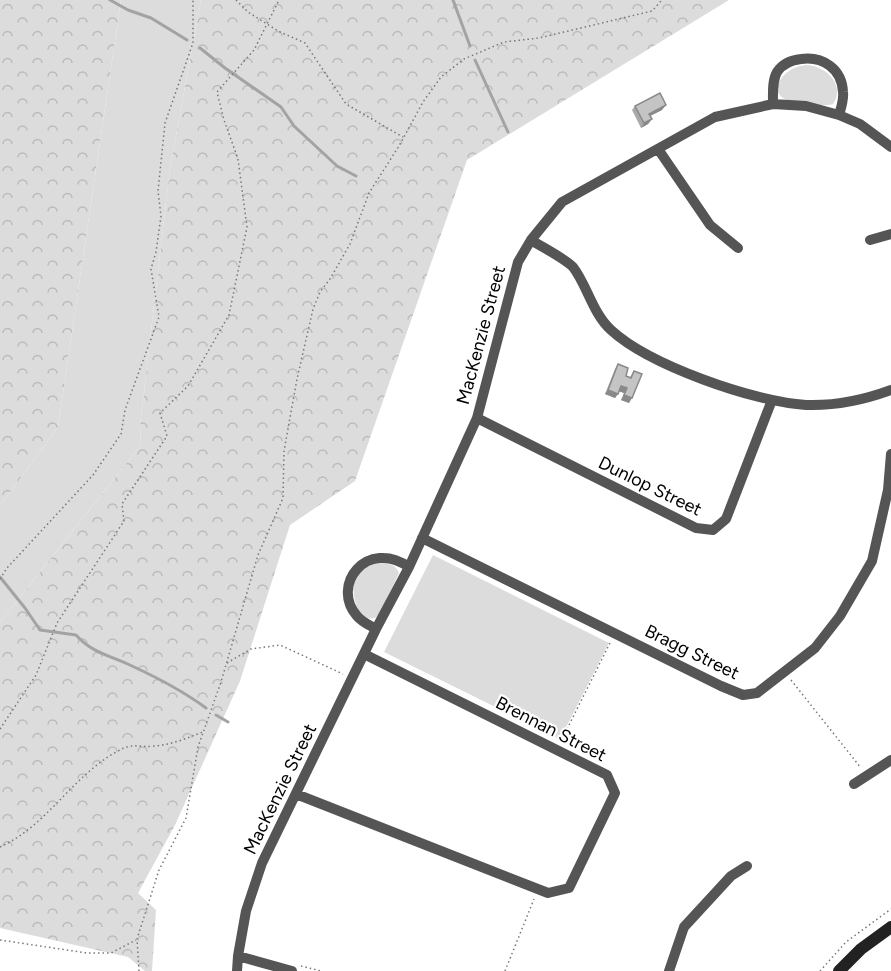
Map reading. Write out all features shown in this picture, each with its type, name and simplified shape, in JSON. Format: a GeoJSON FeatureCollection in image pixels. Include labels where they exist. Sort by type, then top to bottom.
{"type":"FeatureCollection","features":[{"type":"Feature","properties":{"kind":"street"},"geometry":{"type":"LineString","coordinates":[[773,104],[773,84],[782,66],[792,60],[816,58],[825,61],[839,77],[843,93],[839,115]]}},
{"type":"Feature","properties":{"kind":"street","name":"MacKenzie Street"},"geometry":{"type":"LineString","coordinates":[[237,971],[246,911],[262,862],[376,629],[409,567],[477,418],[518,262],[531,240],[562,202],[715,117],[773,104],[806,106],[839,115],[860,124],[891,147]]}},
{"type":"Feature","properties":{"kind":"street"},"geometry":{"type":"LineString","coordinates":[[658,149],[710,225],[738,248]]}},
{"type":"Feature","properties":{"kind":"street"},"geometry":{"type":"LineString","coordinates":[[870,240],[891,234]]}},
{"type":"Feature","properties":{"kind":"street"},"geometry":{"type":"LineString","coordinates":[[531,240],[572,267],[609,328],[623,340],[708,382],[772,400],[806,405],[837,404],[868,398],[891,390]]}},
{"type":"Feature","properties":{"kind":"street","name":"Dunlop Street"},"geometry":{"type":"LineString","coordinates":[[477,418],[696,528],[713,530],[726,519],[772,400]]}},
{"type":"Feature","properties":{"kind":"street","name":"Bragg Street"},"geometry":{"type":"LineString","coordinates":[[422,538],[743,695],[757,693],[814,648],[840,616],[872,561],[888,490],[891,454]]}},
{"type":"Feature","properties":{"kind":"street"},"geometry":{"type":"LineString","coordinates":[[376,629],[363,622],[353,611],[348,597],[353,575],[363,564],[376,558],[391,557],[409,567]]}},
{"type":"Feature","properties":{"kind":"street","name":"Brennan Street"},"geometry":{"type":"LineString","coordinates":[[296,794],[548,893],[569,888],[615,793],[607,775],[364,654]]}},
{"type":"Feature","properties":{"kind":"street"},"geometry":{"type":"LineString","coordinates":[[854,784],[891,760]]}},
{"type":"Feature","properties":{"kind":"street"},"geometry":{"type":"LineString","coordinates":[[669,971],[684,927],[731,876],[747,866]]}},
{"type":"Feature","properties":{"kind":"street"},"geometry":{"type":"LineString","coordinates":[[839,971],[861,949],[891,927]]}},
{"type":"Feature","properties":{"kind":"street"},"geometry":{"type":"LineString","coordinates":[[238,956],[292,971]]}},
{"type":"Feature","properties":{"kind":"path"},"geometry":{"type":"LineString","coordinates":[[0,579],[7,568],[93,475],[121,434],[125,410],[159,317],[151,269],[161,216],[158,191],[165,123],[194,43],[193,0]]}},
{"type":"Feature","properties":{"kind":"path"},"geometry":{"type":"LineString","coordinates":[[236,0],[248,12],[278,31],[305,43],[346,104],[404,137]]}},
{"type":"Feature","properties":{"kind":"path"},"geometry":{"type":"LineString","coordinates":[[0,729],[36,675],[57,623],[124,521],[123,504],[167,436],[159,412],[188,386],[229,315],[247,227],[238,159],[217,92],[254,50],[279,0]]}},
{"type":"Feature","properties":{"kind":"path"},"geometry":{"type":"LineString","coordinates":[[139,971],[137,940],[159,870],[186,818],[198,747],[258,555],[283,498],[284,452],[313,309],[320,292],[350,244],[369,193],[423,102],[441,77],[464,59],[504,42],[539,38],[652,12],[662,0]]}},
{"type":"Feature","properties":{"kind":"path"},"geometry":{"type":"LineString","coordinates":[[556,750],[615,633]]}},
{"type":"Feature","properties":{"kind":"path"},"geometry":{"type":"LineString","coordinates":[[226,663],[250,649],[280,645],[352,679]]}},
{"type":"Feature","properties":{"kind":"path"},"geometry":{"type":"LineString","coordinates":[[785,672],[867,776]]}},
{"type":"Feature","properties":{"kind":"path"},"geometry":{"type":"LineString","coordinates":[[0,847],[29,829],[94,766],[119,750],[132,745],[152,747],[177,742],[204,731]]}},
{"type":"Feature","properties":{"kind":"path"},"geometry":{"type":"LineString","coordinates":[[505,971],[538,889]]}},
{"type":"Feature","properties":{"kind":"path"},"geometry":{"type":"LineString","coordinates":[[820,971],[846,942],[891,909]]}},
{"type":"Feature","properties":{"kind":"path"},"geometry":{"type":"LineString","coordinates":[[0,940],[87,953],[111,953],[137,940]]}},
{"type":"Feature","properties":{"kind":"green space"},"geometry":{"type":"Polygon","coordinates":[[[0,0],[121,0],[58,427],[0,506],[0,0]]]}},
{"type":"Feature","properties":{"kind":"green space"},"geometry":{"type":"Polygon","coordinates":[[[121,0],[201,0],[170,168],[140,426],[141,445],[0,622],[0,506],[58,427],[121,0]]]}},
{"type":"Feature","properties":{"kind":"green space"},"geometry":{"type":"Polygon","coordinates":[[[201,0],[729,0],[467,160],[355,481],[290,525],[240,681],[175,825],[138,893],[156,910],[152,971],[145,971],[128,957],[0,928],[0,622],[141,445],[140,426],[170,168],[201,0]]]}},
{"type":"Feature","properties":{"kind":"green space"},"geometry":{"type":"Polygon","coordinates":[[[807,65],[821,69],[832,78],[837,90],[833,104],[800,103],[787,100],[780,95],[777,90],[783,76],[791,69],[807,65]]]}},
{"type":"Feature","properties":{"kind":"green space"},"geometry":{"type":"Polygon","coordinates":[[[433,555],[609,643],[560,739],[384,652],[433,555]]]}},
{"type":"Feature","properties":{"kind":"green space"},"geometry":{"type":"Polygon","coordinates":[[[379,563],[393,566],[399,573],[379,615],[371,618],[359,612],[354,588],[363,570],[379,563]]]}},
{"type":"Feature","properties":{"kind":"building"},"geometry":{"type":"Polygon","coordinates":[[[660,93],[666,105],[649,114],[652,119],[644,123],[635,106],[660,93]]]}},
{"type":"Feature","properties":{"kind":"building"},"geometry":{"type":"Polygon","coordinates":[[[618,364],[628,368],[626,376],[631,378],[634,371],[642,374],[632,398],[624,395],[627,388],[621,386],[618,394],[608,390],[618,364]]]}},
{"type":"Feature","properties":{"kind":"waterway"},"geometry":{"type":"LineString","coordinates":[[110,0],[128,10],[151,18],[187,40]]}},
{"type":"Feature","properties":{"kind":"waterway"},"geometry":{"type":"LineString","coordinates":[[453,0],[470,46]]}},
{"type":"Feature","properties":{"kind":"waterway"},"geometry":{"type":"LineString","coordinates":[[200,48],[281,107],[294,126],[337,166],[356,176]]}},
{"type":"Feature","properties":{"kind":"waterway"},"geometry":{"type":"LineString","coordinates":[[475,60],[508,132]]}},
{"type":"Feature","properties":{"kind":"waterway"},"geometry":{"type":"LineString","coordinates":[[0,577],[40,630],[76,635],[95,650],[161,680],[206,708]]}},
{"type":"Feature","properties":{"kind":"waterway"},"geometry":{"type":"LineString","coordinates":[[216,715],[228,722]]}}]}
